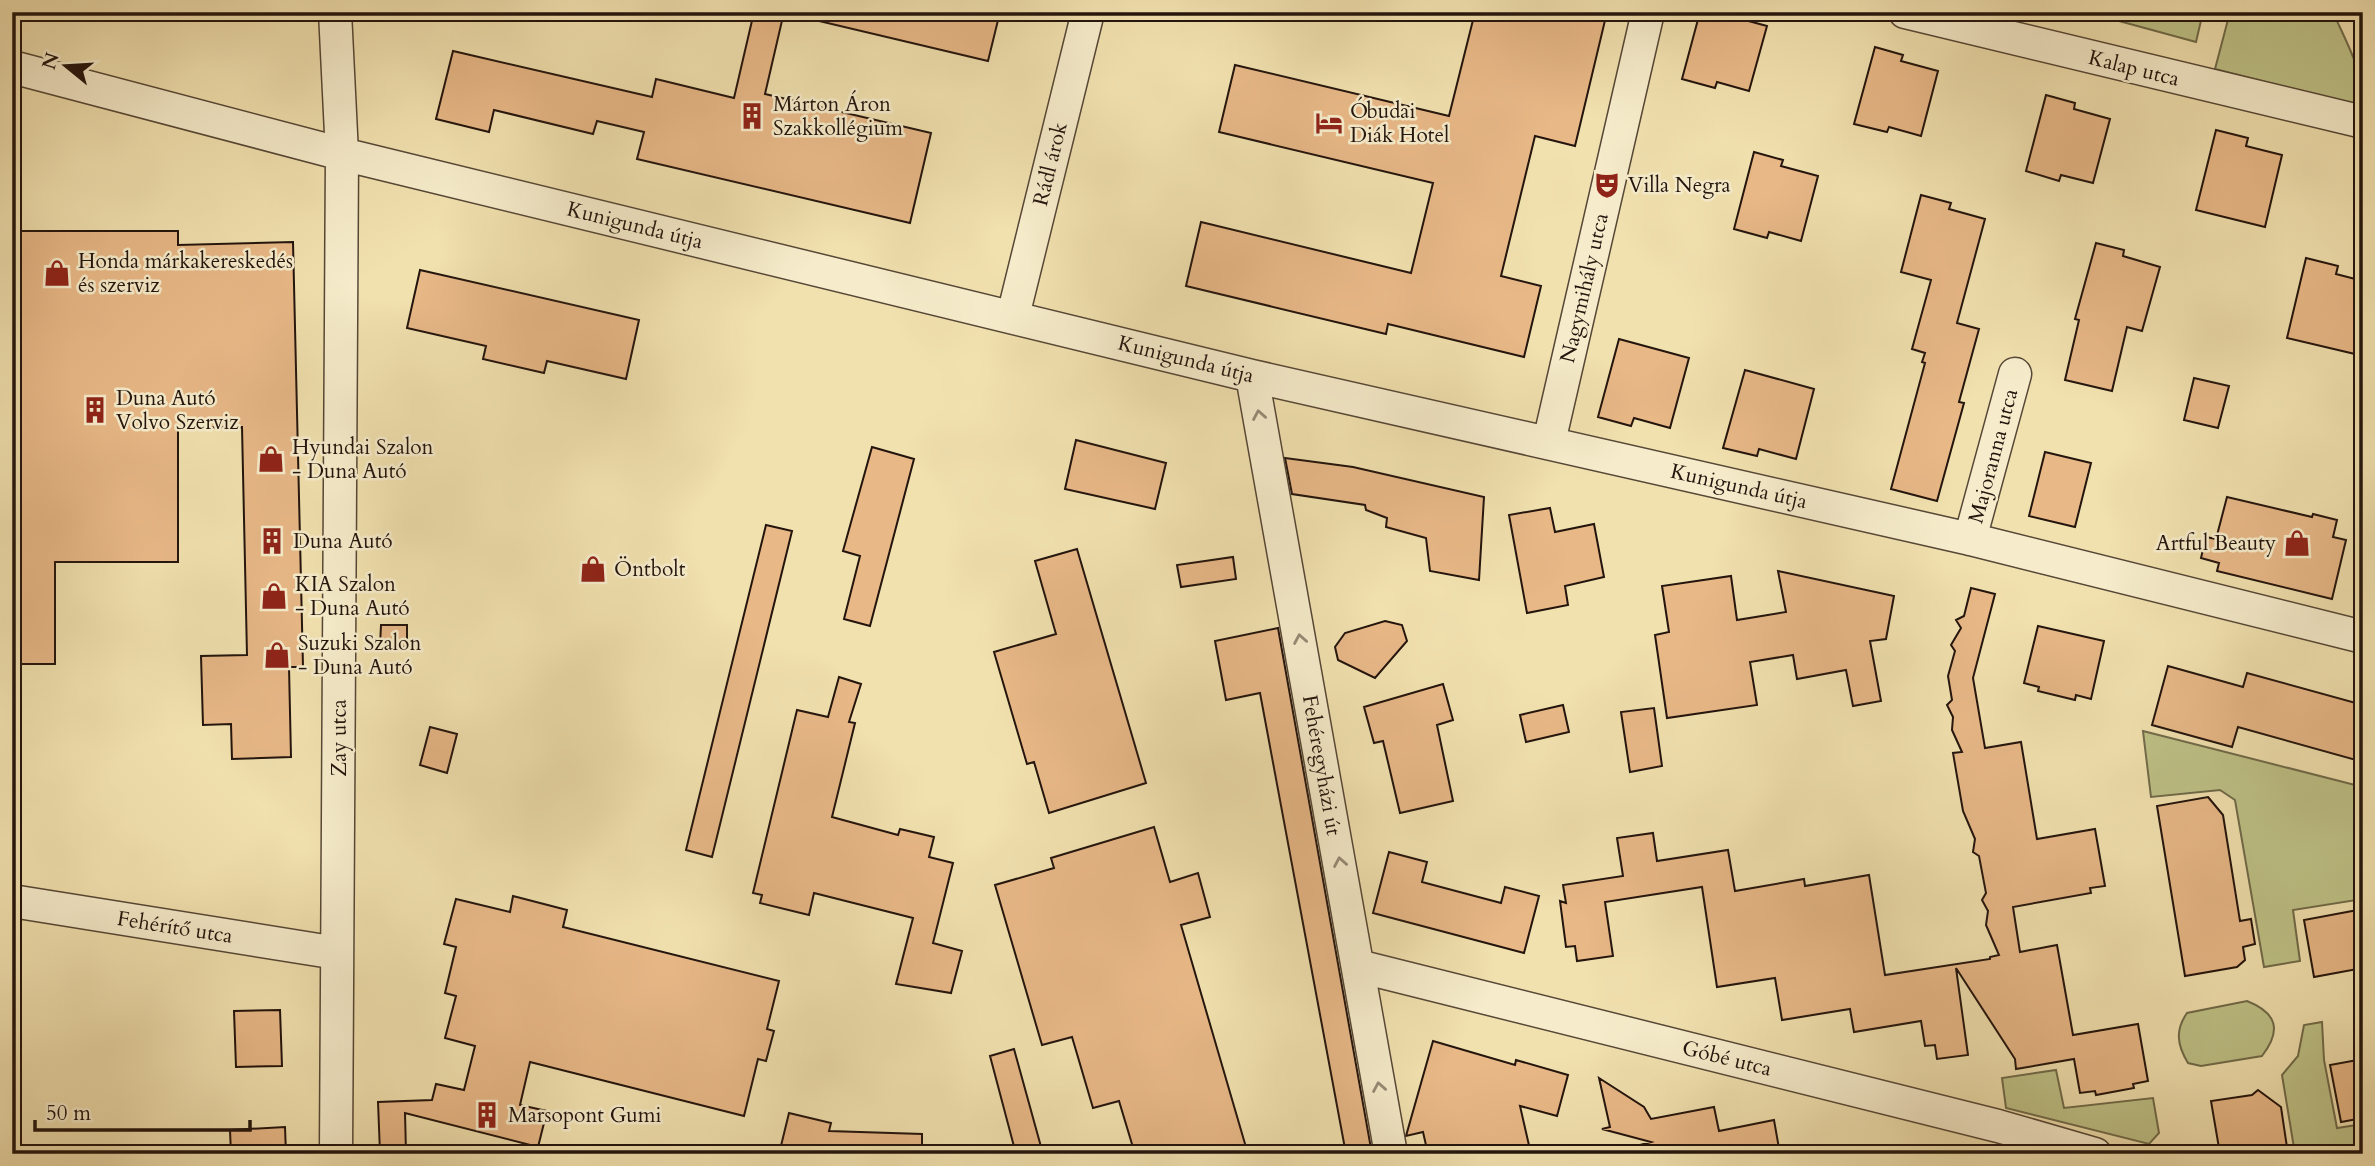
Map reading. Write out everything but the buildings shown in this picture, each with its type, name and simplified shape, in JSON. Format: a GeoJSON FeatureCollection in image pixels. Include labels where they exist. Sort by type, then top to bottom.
{"type":"FeatureCollection","features":[{"type":"Feature","properties":{"kind":"street","name":"Zay utca"},"geometry":{"type":"LineString","coordinates":[[335,12],[342,154],[336,1154]]}},
{"type":"Feature","properties":{"kind":"street","name":"Rádl árok"},"geometry":{"type":"LineString","coordinates":[[1013,316],[1088,12]]}},
{"type":"Feature","properties":{"kind":"street","name":"Nagymihály utca"},"geometry":{"type":"LineString","coordinates":[[1549,442],[1648,12]]}},
{"type":"Feature","properties":{"kind":"street","name":"Kalap utca"},"geometry":{"type":"LineString","coordinates":[[1905,12],[2363,122]]}},
{"type":"Feature","properties":{"kind":"street","name":"Kunigunda útja"},"geometry":{"type":"LineString","coordinates":[[12,67],[342,154],[1252,376],[1970,539],[2363,637]]}},
{"type":"Feature","properties":{"kind":"street","name":"Majoranna utca"},"geometry":{"type":"LineString","coordinates":[[1970,539],[2015,374]]}},
{"type":"Feature","properties":{"kind":"street","name":"Fehéregyházi út"},"geometry":{"type":"LineString","coordinates":[[1252,376],[1391,1154]]}},
{"type":"Feature","properties":{"kind":"street","name":"Fehérítő utca"},"geometry":{"type":"LineString","coordinates":[[12,901],[337,953]]}},
{"type":"Feature","properties":{"kind":"street","name":"Góbé utca"},"geometry":{"type":"LineString","coordinates":[[1358,966],[1997,1126],[2095,1154]]}},
{"type":"Feature","properties":{"kind":"green space"},"geometry":{"type":"Polygon","coordinates":[[[2086,12],[2203,12],[2196,42],[2086,12]]]}},
{"type":"Feature","properties":{"kind":"green space"},"geometry":{"type":"Polygon","coordinates":[[[2230,12],[2333,12],[2359,74],[2362,98],[2359,106],[2215,69],[2230,12]]]}},
{"type":"Feature","properties":{"kind":"green space"},"geometry":{"type":"Polygon","coordinates":[[[2143,731],[2363,787],[2363,899],[2293,910],[2300,961],[2264,967],[2235,800],[2220,790],[2151,797],[2143,731]]]}},
{"type":"Feature","properties":{"kind":"green space"},"geometry":{"type":"Polygon","coordinates":[[[2247,1001],[2265,1011],[2273,1023],[2272,1038],[2262,1056],[2201,1066],[2188,1063],[2179,1038],[2187,1013],[2247,1001]]]}},
{"type":"Feature","properties":{"kind":"green space"},"geometry":{"type":"Polygon","coordinates":[[[2322,1022],[2324,1060],[2337,1128],[2363,1124],[2363,1154],[2295,1154],[2282,1075],[2298,1056],[2304,1025],[2322,1022]]]}},
{"type":"Feature","properties":{"kind":"green space"},"geometry":{"type":"Polygon","coordinates":[[[2056,1070],[2064,1108],[2153,1098],[2159,1133],[2149,1144],[2006,1108],[2002,1078],[2056,1070]]]}},
{"type":"Feature","properties":{"kind":"place","name":"Márton Áron Szakkollégium"},"geometry":{"type":"Point","coordinates":[752,116]}},
{"type":"Feature","properties":{"kind":"place","name":"Óbudai Diák Hotel"},"geometry":{"type":"Point","coordinates":[1329,123]}},
{"type":"Feature","properties":{"kind":"place","name":"Villa Negra"},"geometry":{"type":"Point","coordinates":[1607,185]}},
{"type":"Feature","properties":{"kind":"place","name":"Honda márkakereskedés és szerviz"},"geometry":{"type":"Point","coordinates":[57,273]}},
{"type":"Feature","properties":{"kind":"place","name":"Duna Autó Volvo Szerviz"},"geometry":{"type":"Point","coordinates":[95,410]}},
{"type":"Feature","properties":{"kind":"place","name":"Hyundai Szalon - Duna Autó"},"geometry":{"type":"Point","coordinates":[271,459]}},
{"type":"Feature","properties":{"kind":"place","name":"Duna Autó"},"geometry":{"type":"Point","coordinates":[272,541]}},
{"type":"Feature","properties":{"kind":"place","name":"Artful Beauty"},"geometry":{"type":"Point","coordinates":[2297,543]}},
{"type":"Feature","properties":{"kind":"place","name":"Öntbolt"},"geometry":{"type":"Point","coordinates":[593,569]}},
{"type":"Feature","properties":{"kind":"place","name":"KIA Szalon - Duna Autó"},"geometry":{"type":"Point","coordinates":[274,596]}},
{"type":"Feature","properties":{"kind":"place","name":"Suzuki Szalon - Duna Autó"},"geometry":{"type":"Point","coordinates":[277,655]}},
{"type":"Feature","properties":{"kind":"place","name":"Marsopont Gumi"},"geometry":{"type":"Point","coordinates":[487,1115]}}]}
